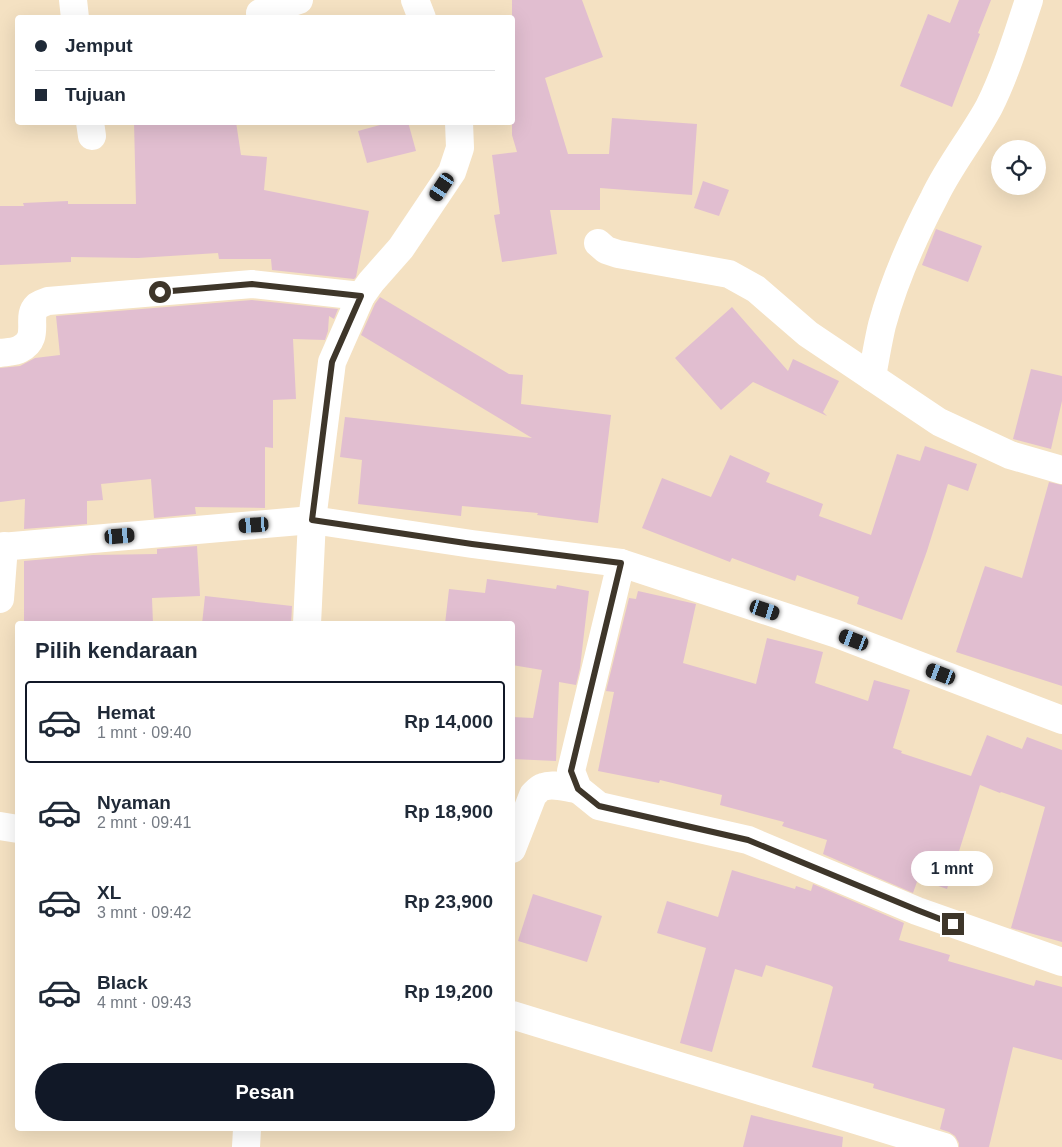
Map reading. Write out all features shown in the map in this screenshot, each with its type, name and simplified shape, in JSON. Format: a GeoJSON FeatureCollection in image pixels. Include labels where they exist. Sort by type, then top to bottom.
{"type":"FeatureCollection","features":[{"type":"Feature","properties":{"kind":"street"},"geometry":{"type":"LineString","coordinates":[[73,0],[75,15]]}},
{"type":"Feature","properties":{"kind":"street"},"geometry":{"type":"LineString","coordinates":[[260,13],[299,0]]}},
{"type":"Feature","properties":{"kind":"street"},"geometry":{"type":"LineString","coordinates":[[415,0],[421,15]]}},
{"type":"Feature","properties":{"kind":"street"},"geometry":{"type":"LineString","coordinates":[[872,377],[882,325],[908,253],[942,182],[968,143],[989,106],[1014,44],[1028,0]]}},
{"type":"Feature","properties":{"kind":"street"},"geometry":{"type":"LineString","coordinates":[[306,621],[312,520],[332,362],[361,296],[401,248],[452,172],[460,148],[459,125]]}},
{"type":"Feature","properties":{"kind":"street"},"geometry":{"type":"LineString","coordinates":[[598,243],[606,250],[618,254],[729,274],[756,289],[808,334],[939,422],[1010,455],[1062,470]]}},
{"type":"Feature","properties":{"kind":"street"},"geometry":{"type":"LineString","coordinates":[[0,353],[19,350],[27,344],[32,334],[33,313],[37,306],[48,301],[252,284],[361,296]]}},
{"type":"Feature","properties":{"kind":"street"},"geometry":{"type":"LineString","coordinates":[[0,599],[2,546],[312,520],[472,544],[621,563],[837,634],[1062,720]]}},
{"type":"Feature","properties":{"kind":"street"},"geometry":{"type":"LineString","coordinates":[[621,563],[571,771],[578,789],[599,806],[748,840],[917,910],[1062,962]]}},
{"type":"Feature","properties":{"kind":"street"},"geometry":{"type":"LineString","coordinates":[[515,841],[533,795],[538,790],[544,786],[578,789]]}},
{"type":"Feature","properties":{"kind":"street"},"geometry":{"type":"LineString","coordinates":[[0,826],[15,828]]}},
{"type":"Feature","properties":{"kind":"street"},"geometry":{"type":"LineString","coordinates":[[515,1016],[944,1147]]}},
{"type":"Feature","properties":{"kind":"street"},"geometry":{"type":"LineString","coordinates":[[246,1147],[247,1131]]}},
{"type":"Feature","properties":{"kind":"building"},"geometry":{"type":"Polygon","coordinates":[[[512,0],[582,0],[603,57],[545,78],[568,154],[609,154],[612,118],[697,124],[692,195],[600,188],[600,210],[550,210],[557,254],[502,262],[494,215],[500,214],[492,155],[517,152],[512,135],[512,125],[515,125],[515,15],[512,15],[512,0]]]}},
{"type":"Feature","properties":{"kind":"building"},"geometry":{"type":"Polygon","coordinates":[[[959,0],[991,0],[952,107],[900,86],[928,14],[950,23],[959,0]]]}},
{"type":"Feature","properties":{"kind":"building"},"geometry":{"type":"Polygon","coordinates":[[[134,125],[236,125],[241,155],[267,157],[264,190],[369,211],[356,277],[354,279],[272,270],[271,259],[219,259],[218,253],[138,258],[71,257],[71,262],[0,265],[0,206],[24,206],[23,203],[68,201],[68,204],[136,204],[134,125]]]}},
{"type":"Feature","properties":{"kind":"building"},"geometry":{"type":"Polygon","coordinates":[[[380,125],[409,125],[416,151],[367,163],[358,131],[380,125]]]}},
{"type":"Feature","properties":{"kind":"building"},"geometry":{"type":"Polygon","coordinates":[[[703,181],[729,190],[719,216],[694,208],[703,181]]]}},
{"type":"Feature","properties":{"kind":"building"},"geometry":{"type":"Polygon","coordinates":[[[936,229],[982,246],[968,282],[922,265],[936,229]]]}},
{"type":"Feature","properties":{"kind":"building"},"geometry":{"type":"Polygon","coordinates":[[[380,297],[509,374],[523,375],[521,404],[611,415],[598,523],[537,515],[538,513],[462,506],[461,516],[358,504],[362,460],[340,457],[345,417],[532,438],[361,335],[380,297]]]}},
{"type":"Feature","properties":{"kind":"building"},"geometry":{"type":"Polygon","coordinates":[[[252,300],[338,309],[334,319],[329,316],[325,340],[293,339],[296,399],[273,400],[273,448],[265,447],[265,508],[195,507],[196,514],[154,518],[151,479],[101,484],[103,500],[87,501],[87,524],[24,529],[25,499],[0,502],[0,368],[20,366],[35,358],[60,355],[56,316],[252,300]]]}},
{"type":"Feature","properties":{"kind":"building"},"geometry":{"type":"Polygon","coordinates":[[[732,307],[788,371],[793,359],[839,381],[823,412],[827,416],[753,382],[721,410],[675,358],[732,307]]]}},
{"type":"Feature","properties":{"kind":"building"},"geometry":{"type":"Polygon","coordinates":[[[1031,369],[1062,376],[1062,401],[1051,449],[1013,439],[1031,369]]]}},
{"type":"Feature","properties":{"kind":"building"},"geometry":{"type":"Polygon","coordinates":[[[925,446],[977,464],[968,491],[948,484],[927,551],[902,620],[857,604],[859,597],[797,575],[795,581],[732,558],[730,562],[642,528],[662,478],[711,497],[730,455],[770,473],[766,482],[823,504],[819,516],[871,535],[897,454],[920,461],[925,446]]]}},
{"type":"Feature","properties":{"kind":"building"},"geometry":{"type":"Polygon","coordinates":[[[1049,482],[1062,485],[1062,686],[956,652],[985,566],[1022,578],[1049,482]]]}},
{"type":"Feature","properties":{"kind":"building"},"geometry":{"type":"Polygon","coordinates":[[[197,546],[200,596],[152,598],[153,621],[24,621],[24,561],[93,555],[157,554],[157,549],[197,546]]]}},
{"type":"Feature","properties":{"kind":"building"},"geometry":{"type":"Polygon","coordinates":[[[487,579],[556,589],[557,585],[589,591],[580,668],[576,685],[559,682],[556,761],[515,759],[515,717],[533,718],[542,670],[515,666],[515,621],[445,621],[449,589],[485,593],[487,579]]]}},
{"type":"Feature","properties":{"kind":"building"},"geometry":{"type":"Polygon","coordinates":[[[638,591],[696,604],[683,663],[756,684],[767,638],[823,652],[815,683],[868,701],[874,680],[910,690],[893,748],[902,751],[901,753],[971,776],[987,735],[1022,749],[1027,737],[1062,750],[1062,942],[1011,928],[1045,807],[980,785],[947,889],[918,879],[913,893],[823,854],[827,840],[782,826],[784,822],[720,805],[722,795],[660,780],[659,783],[598,771],[614,692],[606,691],[629,598],[636,599],[638,591]]]}},
{"type":"Feature","properties":{"kind":"building"},"geometry":{"type":"Polygon","coordinates":[[[205,596],[292,606],[291,621],[202,621],[205,596]]]}},
{"type":"Feature","properties":{"kind":"building"},"geometry":{"type":"Polygon","coordinates":[[[732,870],[795,889],[796,886],[811,891],[813,884],[904,923],[899,940],[950,955],[948,961],[1034,986],[1036,980],[1062,987],[1062,1060],[1013,1047],[989,1147],[959,1147],[955,1136],[940,1129],[945,1109],[873,1088],[874,1084],[812,1067],[833,987],[830,985],[766,965],[762,977],[735,969],[712,1052],[680,1043],[706,948],[657,933],[667,901],[718,917],[732,870]]]}},
{"type":"Feature","properties":{"kind":"building"},"geometry":{"type":"Polygon","coordinates":[[[533,894],[602,916],[587,962],[518,941],[533,894]]]}},
{"type":"Feature","properties":{"kind":"building"},"geometry":{"type":"Polygon","coordinates":[[[751,1115],[843,1137],[842,1147],[743,1147],[751,1115]]]}},
{"type":"Feature","properties":{"kind":"route"},"geometry":{"type":"LineString","coordinates":[[160,292],[252,284],[361,296],[332,362],[312,520],[472,544],[621,563],[571,771],[578,789],[599,806],[748,840],[953,924]]}}]}
